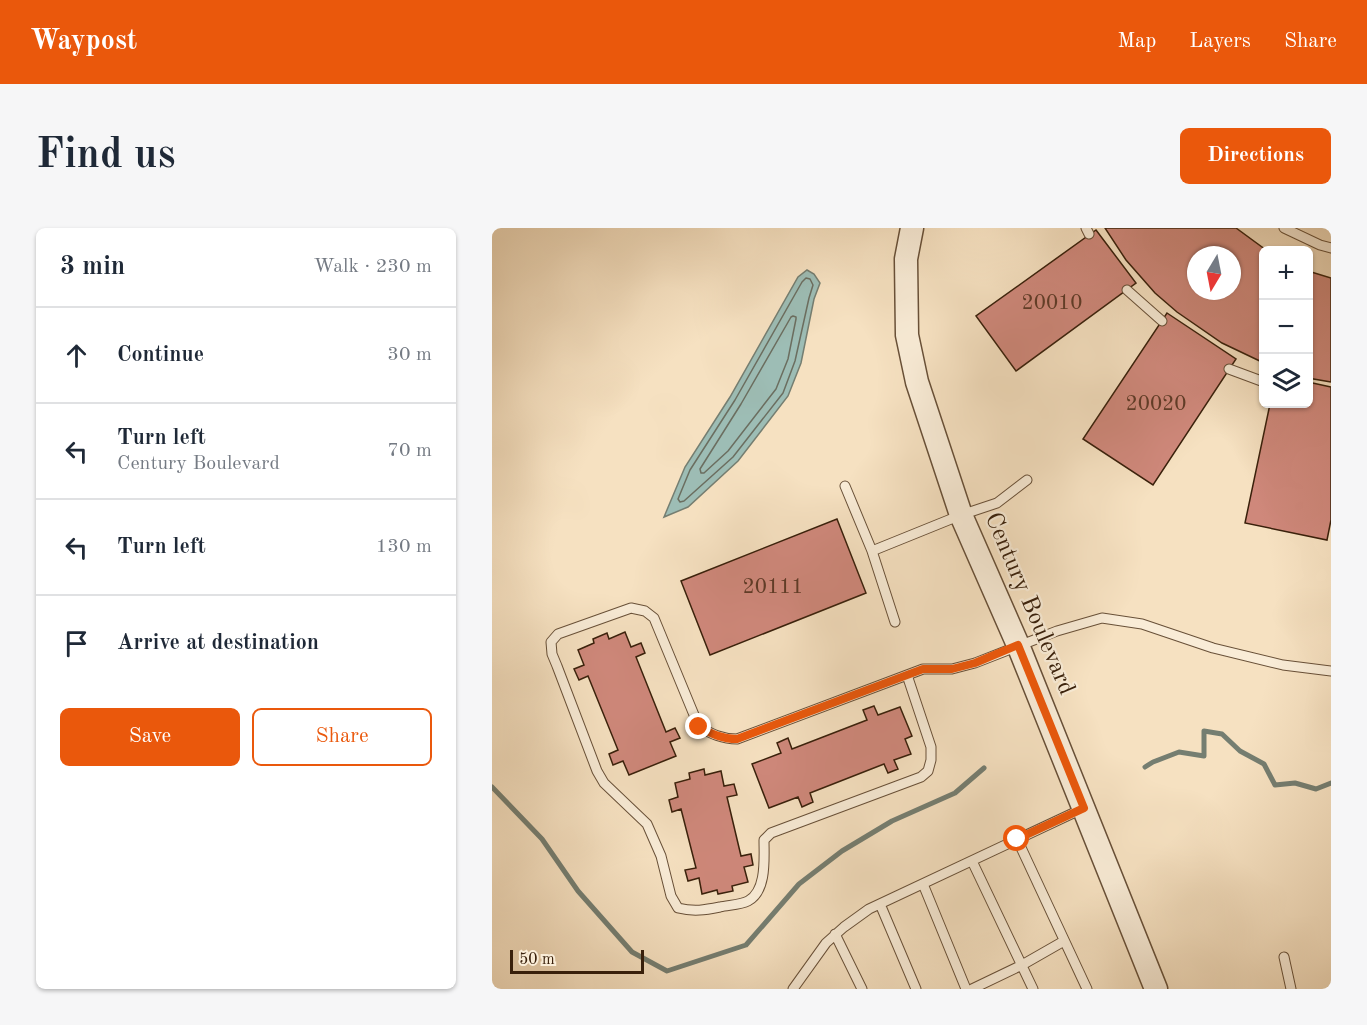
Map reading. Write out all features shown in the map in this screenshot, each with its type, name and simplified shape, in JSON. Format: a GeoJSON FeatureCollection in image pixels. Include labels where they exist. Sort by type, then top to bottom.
{"type":"FeatureCollection","features":[{"type":"Feature","properties":{"kind":"street","name":"Century Boulevard"},"geometry":{"type":"LineString","coordinates":[[912,228],[906,259],[907,336],[917,382],[962,515],[1018,645],[1156,989]]}},
{"type":"Feature","properties":{"kind":"lane"},"geometry":{"type":"LineString","coordinates":[[1284,228],[1331,248]]}},
{"type":"Feature","properties":{"kind":"lane"},"geometry":{"type":"LineString","coordinates":[[1127,290],[1162,321]]}},
{"type":"Feature","properties":{"kind":"lane"},"geometry":{"type":"LineString","coordinates":[[1229,369],[1259,380]]}},
{"type":"Feature","properties":{"kind":"lane"},"geometry":{"type":"LineString","coordinates":[[872,551],[997,503],[1027,480]]}},
{"type":"Feature","properties":{"kind":"lane"},"geometry":{"type":"LineString","coordinates":[[845,486],[872,551],[895,622]]}},
{"type":"Feature","properties":{"kind":"lane"},"geometry":{"type":"LineString","coordinates":[[907,675],[931,747],[928,771],[921,777],[771,833],[764,840],[764,876],[757,891],[748,901],[701,911],[690,911],[678,908],[671,896],[661,856],[647,824],[604,783],[597,771],[552,654],[551,642],[558,634],[614,613],[631,608],[645,611],[654,618],[699,727],[713,735],[728,739],[737,739],[907,675],[923,669],[952,669],[975,663],[1057,631],[1102,618],[1142,624],[1214,648],[1283,665],[1331,671]]}},
{"type":"Feature","properties":{"kind":"lane"},"geometry":{"type":"LineString","coordinates":[[793,989],[826,943],[869,909],[1084,808]]}},
{"type":"Feature","properties":{"kind":"lane"},"geometry":{"type":"LineString","coordinates":[[1017,839],[1086,989]]}},
{"type":"Feature","properties":{"kind":"lane"},"geometry":{"type":"LineString","coordinates":[[972,861],[1033,989]]}},
{"type":"Feature","properties":{"kind":"lane"},"geometry":{"type":"LineString","coordinates":[[923,884],[966,989]]}},
{"type":"Feature","properties":{"kind":"lane"},"geometry":{"type":"LineString","coordinates":[[880,904],[916,989]]}},
{"type":"Feature","properties":{"kind":"lane"},"geometry":{"type":"LineString","coordinates":[[835,934],[862,989]]}},
{"type":"Feature","properties":{"kind":"lane"},"geometry":{"type":"LineString","coordinates":[[972,989],[1022,965],[1064,941]]}},
{"type":"Feature","properties":{"kind":"lane"},"geometry":{"type":"LineString","coordinates":[[1284,957],[1291,989]]}},
{"type":"Feature","properties":{"kind":"water"},"geometry":{"type":"Polygon","coordinates":[[[807,270],[814,274],[820,283],[814,299],[801,363],[788,396],[738,461],[688,507],[664,517],[685,467],[730,397],[798,277],[807,270]]]}},
{"type":"Feature","properties":{"kind":"building"},"geometry":{"type":"Polygon","coordinates":[[[1105,228],[1236,228],[1261,246],[1259,361],[1222,343],[1177,312],[1155,293],[1126,260],[1105,228]]]}},
{"type":"Feature","properties":{"kind":"building"},"geometry":{"type":"Polygon","coordinates":[[[1096,230],[1136,283],[1016,371],[976,316],[1096,230]]]}},
{"type":"Feature","properties":{"kind":"building"},"geometry":{"type":"Polygon","coordinates":[[[1313,273],[1331,278],[1331,382],[1313,379],[1313,273]]]}},
{"type":"Feature","properties":{"kind":"building"},"geometry":{"type":"Polygon","coordinates":[[[1167,313],[1236,359],[1153,485],[1083,439],[1167,313]]]}},
{"type":"Feature","properties":{"kind":"building"},"geometry":{"type":"Polygon","coordinates":[[[1313,383],[1331,387],[1331,520],[1327,540],[1245,523],[1269,408],[1313,408],[1313,383]]]}},
{"type":"Feature","properties":{"kind":"building"},"geometry":{"type":"Polygon","coordinates":[[[837,519],[866,593],[710,655],[681,581],[837,519]]]}},
{"type":"Feature","properties":{"kind":"building"},"geometry":{"type":"Polygon","coordinates":[[[625,632],[631,647],[641,643],[645,653],[636,657],[666,732],[675,728],[680,738],[670,742],[676,756],[629,775],[623,761],[613,765],[609,754],[618,750],[588,676],[579,680],[574,669],[584,665],[578,650],[594,643],[593,639],[607,633],[609,639],[625,632]]]}},
{"type":"Feature","properties":{"kind":"building"},"geometry":{"type":"Polygon","coordinates":[[[874,706],[878,715],[900,707],[912,736],[905,739],[911,754],[894,760],[898,769],[888,773],[884,764],[810,793],[813,802],[802,807],[798,797],[769,808],[752,764],[781,753],[777,743],[788,738],[792,749],[867,720],[863,710],[874,706]]]}},
{"type":"Feature","properties":{"kind":"building"},"geometry":{"type":"Polygon","coordinates":[[[704,769],[705,775],[721,771],[724,786],[734,784],[737,795],[727,797],[741,856],[751,854],[753,865],[744,867],[748,882],[732,886],[733,891],[718,894],[717,890],[702,894],[699,878],[688,881],[685,870],[696,868],[681,809],[672,812],[669,800],[678,797],[675,783],[690,779],[689,773],[704,769]]]}},
{"type":"Feature","properties":{"kind":"waterway"},"geometry":{"type":"LineString","coordinates":[[1145,767],[1179,752],[1204,756],[1204,731],[1222,734],[1240,751],[1264,764],[1275,785],[1295,783],[1316,789],[1331,783]]}},
{"type":"Feature","properties":{"kind":"waterway"},"geometry":{"type":"LineString","coordinates":[[492,787],[542,839],[578,891],[632,952],[667,971],[746,945],[799,884],[842,851],[892,821],[955,793],[984,768]]}},
{"type":"Feature","properties":{"kind":"route"},"geometry":{"type":"LineString","coordinates":[[699,727],[713,735],[737,739],[923,669],[952,669],[975,663],[1018,645],[1084,808],[1017,839]]}}]}
